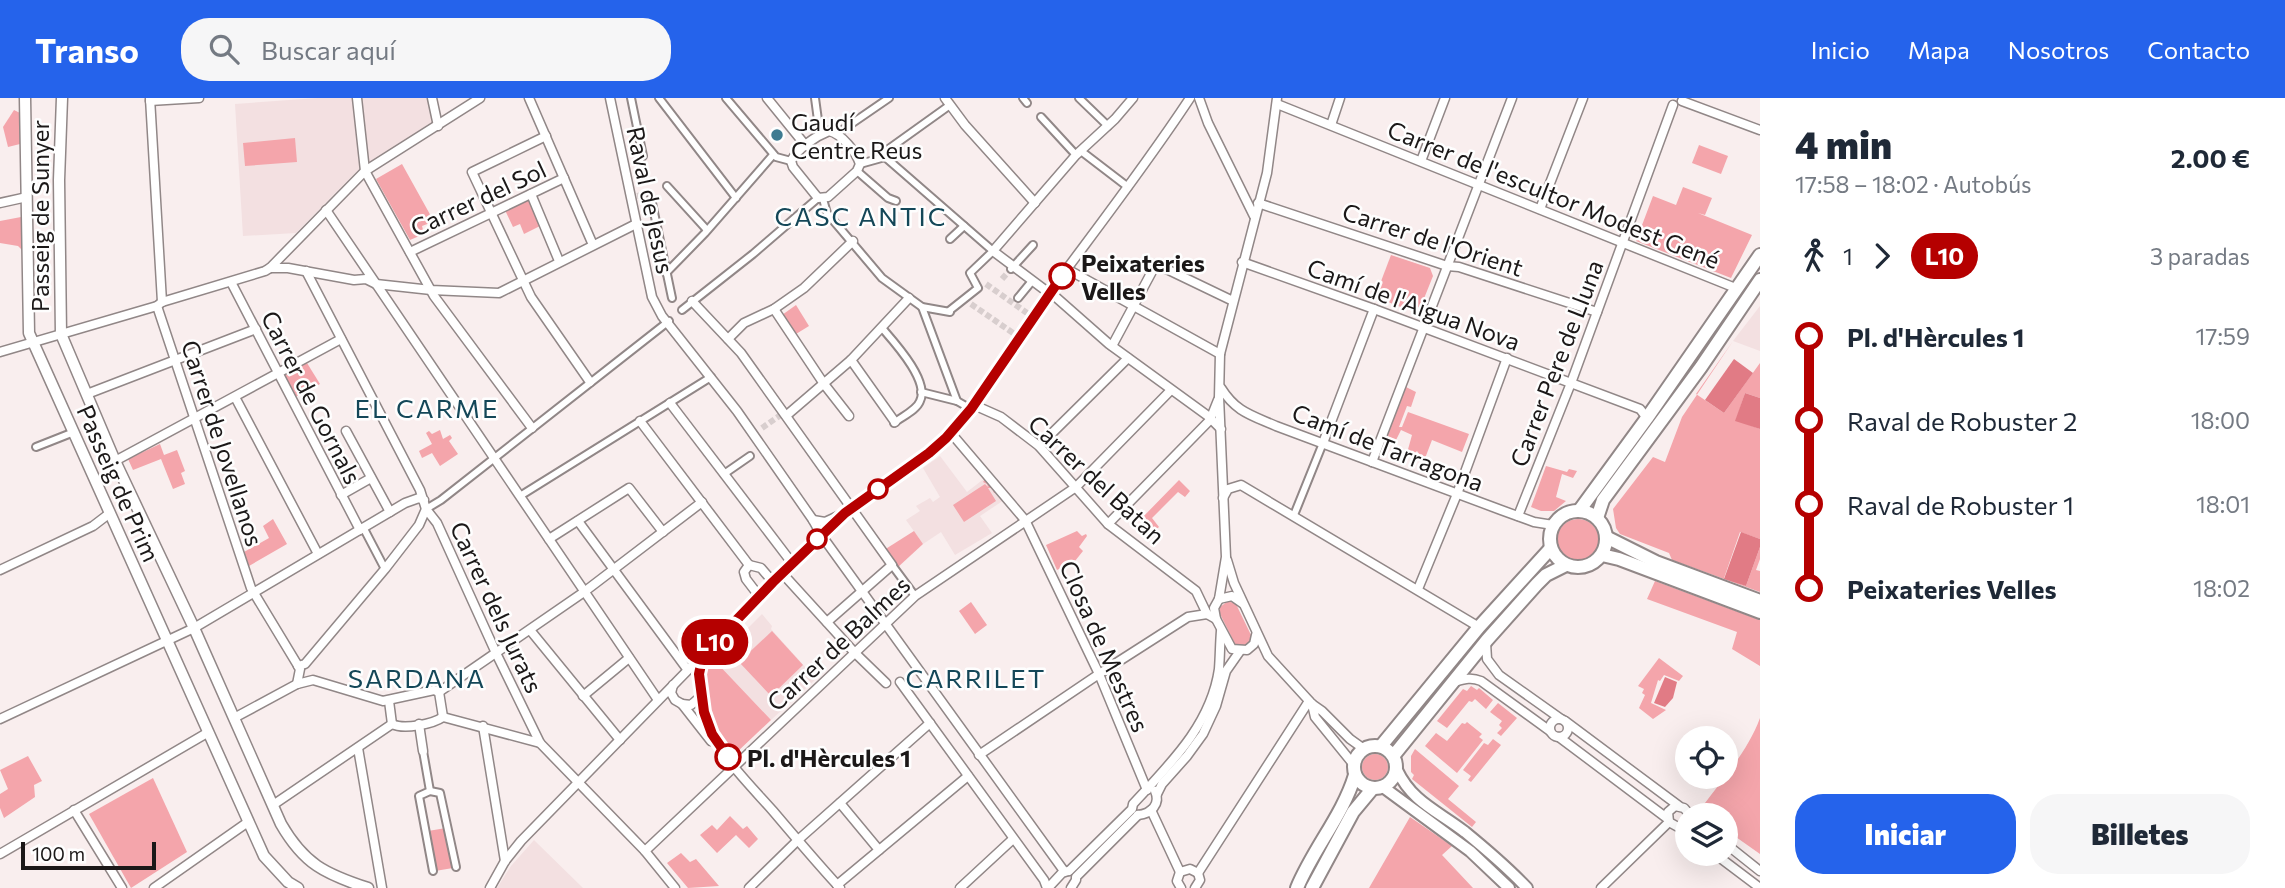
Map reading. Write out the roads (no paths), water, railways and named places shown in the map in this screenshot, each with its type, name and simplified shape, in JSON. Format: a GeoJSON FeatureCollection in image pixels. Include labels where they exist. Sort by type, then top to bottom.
{"type":"FeatureCollection","features":[{"type":"Feature","properties":{"kind":"main road"},"geometry":{"type":"LineString","coordinates":[[1578,511],[1647,418],[1760,256]]}},
{"type":"Feature","properties":{"kind":"main road"},"geometry":{"type":"LineString","coordinates":[[1597,518],[1603,500],[1701,367],[1760,280]]}},
{"type":"Feature","properties":{"kind":"main road"},"geometry":{"type":"LineString","coordinates":[[1578,511],[1597,518],[1606,537],[1602,555],[1596,562],[1586,567],[1566,565],[1557,558],[1550,540],[1553,526],[1564,515],[1578,511]]}},
{"type":"Feature","properties":{"kind":"main road"},"geometry":{"type":"LineString","coordinates":[[1606,537],[1656,562],[1760,601]]}},
{"type":"Feature","properties":{"kind":"main road"},"geometry":{"type":"LineString","coordinates":[[1297,888],[1348,792],[1357,756],[1364,749],[1381,746],[1479,627],[1551,548]]}},
{"type":"Feature","properties":{"kind":"main road"},"geometry":{"type":"LineString","coordinates":[[1602,555],[1760,612]]}},
{"type":"Feature","properties":{"kind":"main road"},"geometry":{"type":"LineString","coordinates":[[1394,755],[1487,640],[1546,575],[1566,565]]}},
{"type":"Feature","properties":{"kind":"main road"},"geometry":{"type":"LineString","coordinates":[[1381,746],[1394,755],[1404,784],[1418,800],[1463,831],[1527,888]]}},
{"type":"Feature","properties":{"kind":"main road"},"geometry":{"type":"LineString","coordinates":[[1312,888],[1353,812],[1378,787],[1392,780],[1397,769]]}},
{"type":"Feature","properties":{"kind":"main road"},"geometry":{"type":"LineString","coordinates":[[1355,770],[1364,785],[1378,787],[1459,842],[1509,888]]}},
{"type":"Feature","properties":{"kind":"street","name":"Passeig de Sunyer"},"geometry":{"type":"LineString","coordinates":[[25,98],[29,333],[33,342]]}},
{"type":"Feature","properties":{"kind":"street","name":"Passeig de Sunyer"},"geometry":{"type":"LineString","coordinates":[[61,334],[59,180],[62,98]]}},
{"type":"Feature","properties":{"kind":"street"},"geometry":{"type":"LineString","coordinates":[[150,99],[199,98]]}},
{"type":"Feature","properties":{"kind":"street"},"geometry":{"type":"LineString","coordinates":[[358,98],[365,171],[431,290],[532,428]]}},
{"type":"Feature","properties":{"kind":"street"},"geometry":{"type":"LineString","coordinates":[[432,98],[438,126]]}},
{"type":"Feature","properties":{"kind":"street"},"geometry":{"type":"LineString","coordinates":[[529,98],[593,245]]}},
{"type":"Feature","properties":{"kind":"street","name":"Raval de Jesus"},"geometry":{"type":"LineString","coordinates":[[610,98],[634,197],[636,224],[649,288],[658,309],[711,377],[758,431],[763,447],[813,520]]}},
{"type":"Feature","properties":{"kind":"street"},"geometry":{"type":"LineString","coordinates":[[631,98],[643,156]]}},
{"type":"Feature","properties":{"kind":"street"},"geometry":{"type":"LineString","coordinates":[[659,98],[736,198]]}},
{"type":"Feature","properties":{"kind":"street"},"geometry":{"type":"LineString","coordinates":[[726,98],[775,156],[790,161],[820,198],[827,213],[882,278],[922,307],[950,311],[978,288],[970,277],[971,271],[994,250],[1078,153],[1108,126],[1133,98]]}},
{"type":"Feature","properties":{"kind":"street"},"geometry":{"type":"LineString","coordinates":[[767,98],[806,146]]}},
{"type":"Feature","properties":{"kind":"street"},"geometry":{"type":"LineString","coordinates":[[815,98],[820,135]]}},
{"type":"Feature","properties":{"kind":"street"},"geometry":{"type":"LineString","coordinates":[[838,133],[889,98]]}},
{"type":"Feature","properties":{"kind":"street"},"geometry":{"type":"LineString","coordinates":[[1079,98],[1108,126]]}},
{"type":"Feature","properties":{"kind":"street"},"geometry":{"type":"LineString","coordinates":[[813,520],[825,522],[848,510],[929,453],[951,433],[1189,98]]}},
{"type":"Feature","properties":{"kind":"street"},"geometry":{"type":"LineString","coordinates":[[1199,98],[1254,216]]}},
{"type":"Feature","properties":{"kind":"street"},"geometry":{"type":"LineString","coordinates":[[1331,125],[1339,98]]}},
{"type":"Feature","properties":{"kind":"street"},"geometry":{"type":"LineString","coordinates":[[1421,162],[1445,98]]}},
{"type":"Feature","properties":{"kind":"street"},"geometry":{"type":"LineString","coordinates":[[1372,462],[1512,98]]}},
{"type":"Feature","properties":{"kind":"street"},"geometry":{"type":"LineString","coordinates":[[1540,209],[1583,98]]}},
{"type":"Feature","properties":{"kind":"street","name":"Carrer de Jovellanos"},"geometry":{"type":"LineString","coordinates":[[150,99],[160,304],[175,361],[253,593],[313,680]]}},
{"type":"Feature","properties":{"kind":"street"},"geometry":{"type":"LineString","coordinates":[[270,268],[365,171],[482,99]]}},
{"type":"Feature","properties":{"kind":"street"},"geometry":{"type":"LineString","coordinates":[[1676,100],[1760,130]]}},
{"type":"Feature","properties":{"kind":"street","name":"Carrer Pere de Lluna"},"geometry":{"type":"LineString","coordinates":[[1518,516],[1571,383],[1676,100]]}},
{"type":"Feature","properties":{"kind":"street"},"geometry":{"type":"LineString","coordinates":[[1277,101],[1267,173],[1220,354],[1219,397],[1226,557],[1256,635],[1268,656],[1310,703],[1322,711],[1350,740],[1364,749]]}},
{"type":"Feature","properties":{"kind":"street","name":"Carrer de l'escultor Modest Gené"},"geometry":{"type":"LineString","coordinates":[[1277,101],[1421,162],[1738,289]]}},
{"type":"Feature","properties":{"kind":"street"},"geometry":{"type":"LineString","coordinates":[[1035,203],[947,102],[883,153],[1012,268],[1049,292],[1112,346],[1221,429]]}},
{"type":"Feature","properties":{"kind":"street"},"geometry":{"type":"LineString","coordinates":[[1041,117],[1078,153],[1128,187]]}},
{"type":"Feature","properties":{"kind":"street"},"geometry":{"type":"LineString","coordinates":[[790,161],[820,135],[830,131],[838,133],[858,158],[859,168],[888,198],[896,201]]}},
{"type":"Feature","properties":{"kind":"street"},"geometry":{"type":"LineString","coordinates":[[546,136],[472,172],[522,280],[590,382]]}},
{"type":"Feature","properties":{"kind":"street"},"geometry":{"type":"LineString","coordinates":[[666,272],[775,156]]}},
{"type":"Feature","properties":{"kind":"street"},"geometry":{"type":"LineString","coordinates":[[682,310],[820,198],[828,197],[859,168],[885,157]]}},
{"type":"Feature","properties":{"kind":"street","name":"Carrer del Sol"},"geometry":{"type":"LineString","coordinates":[[410,252],[564,178]]}},
{"type":"Feature","properties":{"kind":"street"},"geometry":{"type":"LineString","coordinates":[[667,186],[706,230]]}},
{"type":"Feature","properties":{"kind":"street","name":"Carrer de l'Orient"},"geometry":{"type":"LineString","coordinates":[[1241,192],[1247,197],[1259,198],[1447,266],[1460,267],[1597,312]]}},
{"type":"Feature","properties":{"kind":"street"},"geometry":{"type":"LineString","coordinates":[[531,194],[559,261]]}},
{"type":"Feature","properties":{"kind":"street"},"geometry":{"type":"LineString","coordinates":[[0,202],[27,197]]}},
{"type":"Feature","properties":{"kind":"street"},"geometry":{"type":"LineString","coordinates":[[651,198],[672,298]]}},
{"type":"Feature","properties":{"kind":"street"},"geometry":{"type":"LineString","coordinates":[[326,210],[658,700]]}},
{"type":"Feature","properties":{"kind":"street"},"geometry":{"type":"LineString","coordinates":[[0,352],[270,268],[306,271],[354,280],[366,279],[376,284],[499,293],[636,224]]}},
{"type":"Feature","properties":{"kind":"street"},"geometry":{"type":"LineString","coordinates":[[950,239],[964,226]]}},
{"type":"Feature","properties":{"kind":"street"},"geometry":{"type":"LineString","coordinates":[[728,339],[744,323],[774,309],[804,288],[853,241]]}},
{"type":"Feature","properties":{"kind":"street"},"geometry":{"type":"LineString","coordinates":[[1012,268],[1033,245]]}},
{"type":"Feature","properties":{"kind":"street","name":"Camí de l'Aigua Nova"},"geometry":{"type":"LineString","coordinates":[[1242,262],[1640,409],[1647,418]]}},
{"type":"Feature","properties":{"kind":"street"},"geometry":{"type":"LineString","coordinates":[[1112,346],[1156,264],[1233,301]]}},
{"type":"Feature","properties":{"kind":"street"},"geometry":{"type":"LineString","coordinates":[[1067,269],[1220,354]]}},
{"type":"Feature","properties":{"kind":"street","name":"Carrer dels Jurats"},"geometry":{"type":"LineString","coordinates":[[306,271],[424,500],[426,509],[437,523],[540,743],[645,851],[675,888]]}},
{"type":"Feature","properties":{"kind":"street"},"geometry":{"type":"LineString","coordinates":[[1018,298],[1032,281]]}},
{"type":"Feature","properties":{"kind":"street","name":"Carrer de Gornals"},"geometry":{"type":"LineString","coordinates":[[232,282],[341,495],[385,569]]}},
{"type":"Feature","properties":{"kind":"street"},"geometry":{"type":"LineString","coordinates":[[785,413],[851,360],[909,298]]}},
{"type":"Feature","properties":{"kind":"street"},"geometry":{"type":"LineString","coordinates":[[692,301],[741,353],[785,413],[848,510],[915,596]]}},
{"type":"Feature","properties":{"kind":"street"},"geometry":{"type":"LineString","coordinates":[[922,307],[957,401]]}},
{"type":"Feature","properties":{"kind":"street"},"geometry":{"type":"LineString","coordinates":[[774,309],[824,384],[849,416]]}},
{"type":"Feature","properties":{"kind":"street"},"geometry":{"type":"LineString","coordinates":[[1294,515],[1374,309]]}},
{"type":"Feature","properties":{"kind":"street"},"geometry":{"type":"LineString","coordinates":[[297,684],[301,665],[385,569],[419,525],[426,509],[494,459],[668,321]]}},
{"type":"Feature","properties":{"kind":"street"},"geometry":{"type":"LineString","coordinates":[[851,360],[894,423],[919,404],[922,399],[921,392],[911,365],[882,328]]}},
{"type":"Feature","properties":{"kind":"street"},"geometry":{"type":"LineString","coordinates":[[87,394],[256,329]]}},
{"type":"Feature","properties":{"kind":"street","name":"Passeig de Prim"},"geometry":{"type":"LineString","coordinates":[[61,334],[115,461],[294,847],[313,864],[342,879],[368,888]]}},
{"type":"Feature","properties":{"kind":"street"},"geometry":{"type":"LineString","coordinates":[[115,461],[341,339]]}},
{"type":"Feature","properties":{"kind":"street","name":"Passeig de Prim"},"geometry":{"type":"LineString","coordinates":[[33,342],[264,856],[288,882],[298,888]]}},
{"type":"Feature","properties":{"kind":"street"},"geometry":{"type":"LineString","coordinates":[[1039,446],[1128,358]]}},
{"type":"Feature","properties":{"kind":"street"},"geometry":{"type":"LineString","coordinates":[[1418,589],[1457,494],[1507,358]]}},
{"type":"Feature","properties":{"kind":"street"},"geometry":{"type":"LineString","coordinates":[[520,496],[711,377]]}},
{"type":"Feature","properties":{"kind":"street","name":"Camí de Tarragona"},"geometry":{"type":"LineString","coordinates":[[1220,386],[1230,403],[1245,413],[1457,494],[1553,526]]}},
{"type":"Feature","properties":{"kind":"street","name":"Carrer de Balmes"},"geometry":{"type":"LineString","coordinates":[[645,851],[915,596],[1076,487],[1171,390]]}},
{"type":"Feature","properties":{"kind":"street"},"geometry":{"type":"LineString","coordinates":[[921,392],[972,407]]}},
{"type":"Feature","properties":{"kind":"street"},"geometry":{"type":"LineString","coordinates":[[235,397],[318,554]]}},
{"type":"Feature","properties":{"kind":"street"},"geometry":{"type":"LineString","coordinates":[[1108,524],[1210,419],[1219,397]]}},
{"type":"Feature","properties":{"kind":"street"},"geometry":{"type":"LineString","coordinates":[[670,402],[792,563]]}},
{"type":"Feature","properties":{"kind":"street","name":"Carrer del Batan"},"geometry":{"type":"LineString","coordinates":[[972,407],[1001,417],[1039,446],[1108,524],[1196,591],[1207,614]]}},
{"type":"Feature","properties":{"kind":"street"},"geometry":{"type":"LineString","coordinates":[[640,421],[749,565],[761,568],[773,582]]}},
{"type":"Feature","properties":{"kind":"street"},"geometry":{"type":"LineString","coordinates":[[346,431],[390,512]]}},
{"type":"Feature","properties":{"kind":"street"},"geometry":{"type":"LineString","coordinates":[[36,447],[74,432]]}},
{"type":"Feature","properties":{"kind":"street","name":"Closa de Mestres"},"geometry":{"type":"LineString","coordinates":[[951,433],[1025,520],[1099,674],[1151,791]]}},
{"type":"Feature","properties":{"kind":"street"},"geometry":{"type":"LineString","coordinates":[[724,474],[763,447]]}},
{"type":"Feature","properties":{"kind":"street"},"geometry":{"type":"LineString","coordinates":[[341,495],[371,478]]}},
{"type":"Feature","properties":{"kind":"street"},"geometry":{"type":"LineString","coordinates":[[1223,498],[1228,489],[1241,485],[1479,627]]}},
{"type":"Feature","properties":{"kind":"street"},"geometry":{"type":"LineString","coordinates":[[549,539],[629,488],[663,532]]}},
{"type":"Feature","properties":{"kind":"street"},"geometry":{"type":"LineString","coordinates":[[0,719],[194,628],[413,499],[424,500]]}},
{"type":"Feature","properties":{"kind":"street"},"geometry":{"type":"LineString","coordinates":[[439,692],[584,592],[702,502]]}},
{"type":"Feature","properties":{"kind":"street"},"geometry":{"type":"LineString","coordinates":[[490,888],[505,861],[521,841],[759,596],[848,510]]}},
{"type":"Feature","properties":{"kind":"street"},"geometry":{"type":"LineString","coordinates":[[0,570],[93,526],[110,513]]}},
{"type":"Feature","properties":{"kind":"street"},"geometry":{"type":"LineString","coordinates":[[578,520],[684,673],[695,679],[700,686]]}},
{"type":"Feature","properties":{"kind":"street"},"geometry":{"type":"LineString","coordinates":[[813,520],[818,529],[813,542]]}},
{"type":"Feature","properties":{"kind":"street"},"geometry":{"type":"LineString","coordinates":[[419,525],[429,525],[441,534]]}},
{"type":"Feature","properties":{"kind":"street"},"geometry":{"type":"LineString","coordinates":[[822,536],[979,755],[1070,873],[1075,883],[1071,888]]}},
{"type":"Feature","properties":{"kind":"street"},"geometry":{"type":"LineString","coordinates":[[1226,557],[1219,599],[1214,608],[1216,618],[1232,649],[1268,656]]}},
{"type":"Feature","properties":{"kind":"street"},"geometry":{"type":"LineString","coordinates":[[749,565],[744,572],[746,579],[759,596]]}},
{"type":"Feature","properties":{"kind":"street"},"geometry":{"type":"LineString","coordinates":[[827,622],[892,565]]}},
{"type":"Feature","properties":{"kind":"street"},"geometry":{"type":"LineString","coordinates":[[782,573],[854,652],[887,683]]}},
{"type":"Feature","properties":{"kind":"street"},"geometry":{"type":"LineString","coordinates":[[1219,599],[1237,597],[1244,605]]}},
{"type":"Feature","properties":{"kind":"street"},"geometry":{"type":"LineString","coordinates":[[979,755],[1188,617],[1207,614],[1216,618]]}},
{"type":"Feature","properties":{"kind":"street"},"geometry":{"type":"LineString","coordinates":[[1151,791],[1183,751],[1208,704],[1219,670],[1221,628]]}},
{"type":"Feature","properties":{"kind":"street"},"geometry":{"type":"LineString","coordinates":[[530,630],[620,740]]}},
{"type":"Feature","properties":{"kind":"street"},"geometry":{"type":"LineString","coordinates":[[1135,812],[1133,804],[1162,783],[1203,734],[1216,706],[1226,671],[1254,644],[1256,635]]}},
{"type":"Feature","properties":{"kind":"street"},"geometry":{"type":"LineString","coordinates":[[1487,640],[1487,659],[1493,668],[1675,804]]}},
{"type":"Feature","properties":{"kind":"street"},"geometry":{"type":"LineString","coordinates":[[703,655],[699,674],[700,697],[706,722],[734,766]]}},
{"type":"Feature","properties":{"kind":"street"},"geometry":{"type":"LineString","coordinates":[[583,696],[629,658]]}},
{"type":"Feature","properties":{"kind":"street"},"geometry":{"type":"LineString","coordinates":[[1452,683],[1465,678],[1481,681],[1675,825]]}},
{"type":"Feature","properties":{"kind":"street"},"geometry":{"type":"LineString","coordinates":[[234,718],[297,684],[313,680],[389,701],[434,690],[439,692]]}},
{"type":"Feature","properties":{"kind":"street"},"geometry":{"type":"LineString","coordinates":[[900,682],[1048,888],[1070,873],[1135,812],[1151,810],[1157,802],[1151,791]]}},
{"type":"Feature","properties":{"kind":"street"},"geometry":{"type":"LineString","coordinates":[[673,685],[673,696]]}},
{"type":"Feature","properties":{"kind":"street"},"geometry":{"type":"LineString","coordinates":[[439,692],[443,716]]}},
{"type":"Feature","properties":{"kind":"street"},"geometry":{"type":"LineString","coordinates":[[658,700],[673,696],[682,704],[839,887],[968,776]]}},
{"type":"Feature","properties":{"kind":"street"},"geometry":{"type":"LineString","coordinates":[[682,704],[694,703],[700,697]]}},
{"type":"Feature","properties":{"kind":"street"},"geometry":{"type":"LineString","coordinates":[[389,701],[392,724]]}},
{"type":"Feature","properties":{"kind":"street"},"geometry":{"type":"LineString","coordinates":[[1310,703],[1315,716],[1355,770]]}},
{"type":"Feature","properties":{"kind":"street"},"geometry":{"type":"LineString","coordinates":[[1198,873],[1310,703]]}},
{"type":"Feature","properties":{"kind":"street"},"geometry":{"type":"LineString","coordinates":[[392,724],[397,727],[419,724],[438,720],[443,716]]}},
{"type":"Feature","properties":{"kind":"street"},"geometry":{"type":"LineString","coordinates":[[443,716],[540,743]]}},
{"type":"Feature","properties":{"kind":"street"},"geometry":{"type":"LineString","coordinates":[[1550,731],[1552,722],[1563,720]]}},
{"type":"Feature","properties":{"kind":"street"},"geometry":{"type":"LineString","coordinates":[[1559,737],[1567,733],[1568,727],[1563,720]]}},
{"type":"Feature","properties":{"kind":"street","name":"Carrer dels Jurats"},"geometry":{"type":"LineString","coordinates":[[514,735],[523,733],[530,723]]}},
{"type":"Feature","properties":{"kind":"street"},"geometry":{"type":"LineString","coordinates":[[749,888],[798,840],[930,723]]}},
{"type":"Feature","properties":{"kind":"street"},"geometry":{"type":"LineString","coordinates":[[273,805],[392,724]]}},
{"type":"Feature","properties":{"kind":"street"},"geometry":{"type":"LineString","coordinates":[[419,724],[430,791]]}},
{"type":"Feature","properties":{"kind":"street"},"geometry":{"type":"LineString","coordinates":[[484,726],[505,861]]}},
{"type":"Feature","properties":{"kind":"street"},"geometry":{"type":"LineString","coordinates":[[0,854],[207,733]]}},
{"type":"Feature","properties":{"kind":"street"},"geometry":{"type":"LineString","coordinates":[[358,748],[382,888]]}},
{"type":"Feature","properties":{"kind":"street"},"geometry":{"type":"LineString","coordinates":[[433,871],[419,796],[430,791],[440,793],[456,867]]}},
{"type":"Feature","properties":{"kind":"street"},"geometry":{"type":"LineString","coordinates":[[840,803],[879,850]]}},
{"type":"Feature","properties":{"kind":"street"},"geometry":{"type":"LineString","coordinates":[[1671,823],[1670,809],[1675,810]]}},
{"type":"Feature","properties":{"kind":"street"},"geometry":{"type":"LineString","coordinates":[[74,810],[122,888]]}},
{"type":"Feature","properties":{"kind":"street"},"geometry":{"type":"LineString","coordinates":[[1151,810],[1180,872],[1177,881],[1181,888]]}},
{"type":"Feature","properties":{"kind":"street"},"geometry":{"type":"LineString","coordinates":[[153,888],[248,822]]}},
{"type":"Feature","properties":{"kind":"street"},"geometry":{"type":"LineString","coordinates":[[1601,888],[1671,823],[1675,822]]}},
{"type":"Feature","properties":{"kind":"street"},"geometry":{"type":"LineString","coordinates":[[960,888],[1013,839]]}},
{"type":"Feature","properties":{"kind":"street"},"geometry":{"type":"LineString","coordinates":[[1738,854],[1760,871]]}},
{"type":"Feature","properties":{"kind":"street"},"geometry":{"type":"LineString","coordinates":[[1731,866],[1760,888]]}},
{"type":"Feature","properties":{"kind":"street"},"geometry":{"type":"LineString","coordinates":[[1180,872],[1190,869],[1198,873],[1200,880],[1195,888]]}},
{"type":"Feature","properties":{"kind":"street"},"geometry":{"type":"LineString","coordinates":[[484,888],[498,874]]}},
{"type":"Feature","properties":{"kind":"tunnel"},"geometry":{"type":"LineString","coordinates":[[637,196],[648,194]]}},
{"type":"Feature","properties":{"kind":"tunnel"},"geometry":{"type":"LineString","coordinates":[[1002,279],[1011,269]]}},
{"type":"Feature","properties":{"kind":"tunnel"},"geometry":{"type":"LineString","coordinates":[[986,284],[1027,313]]}},
{"type":"Feature","properties":{"kind":"tunnel"},"geometry":{"type":"LineString","coordinates":[[971,304],[1013,333]]}},
{"type":"Feature","properties":{"kind":"tunnel"},"geometry":{"type":"LineString","coordinates":[[762,428],[782,414]]}},
{"type":"Feature","properties":{"kind":"place","name":"Gaudí Centre Reus"},"geometry":{"type":"Point","coordinates":[777,135]}},
{"type":"Feature","properties":{"kind":"place","name":"Peixateries Velles"},"geometry":{"type":"Point","coordinates":[1062,276]}},
{"type":"Feature","properties":{"kind":"place","name":"Pl. d'Hèrcules 1"},"geometry":{"type":"Point","coordinates":[728,757]}},
{"type":"Feature","properties":{"kind":"district","name":"CASC ANTIC"},"geometry":{"type":"Point","coordinates":[861,215]}},
{"type":"Feature","properties":{"kind":"district","name":"EL CARME"},"geometry":{"type":"Point","coordinates":[427,407]}},
{"type":"Feature","properties":{"kind":"district","name":"SARDANA"},"geometry":{"type":"Point","coordinates":[417,677]}},
{"type":"Feature","properties":{"kind":"district","name":"CARRILET"},"geometry":{"type":"Point","coordinates":[976,677]}}]}
